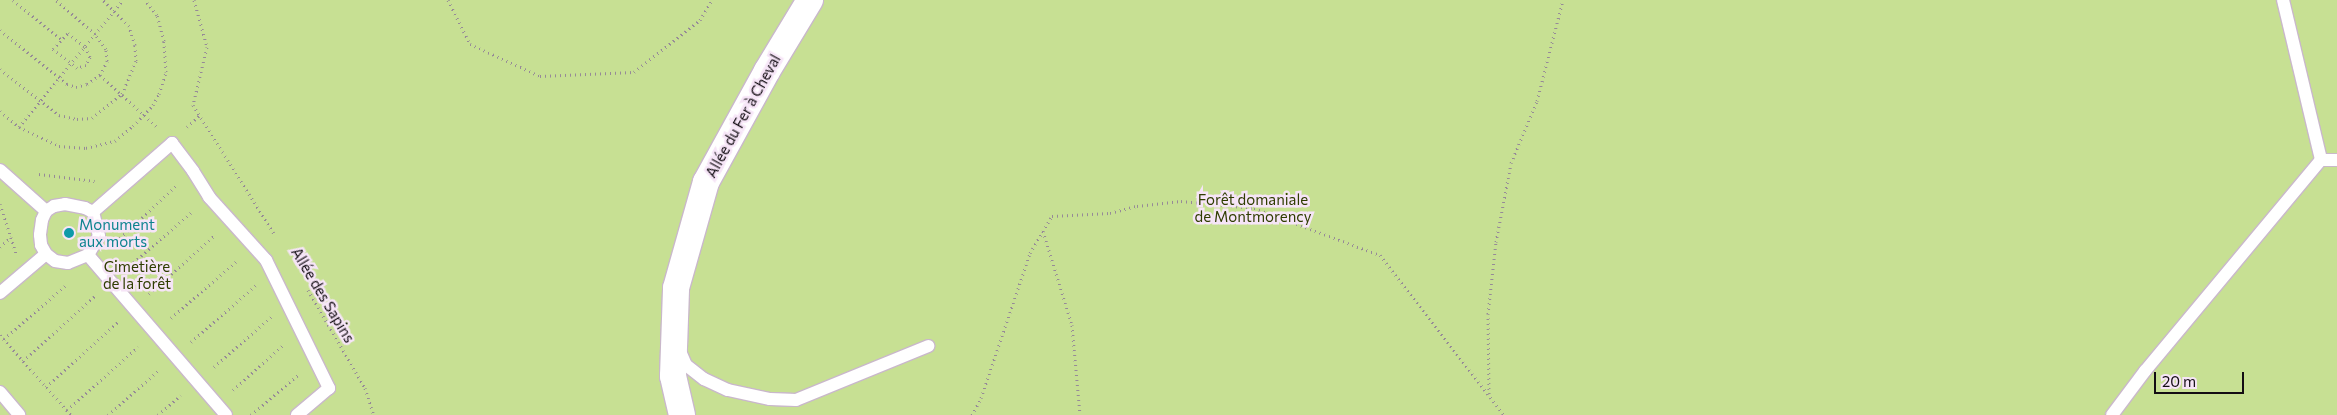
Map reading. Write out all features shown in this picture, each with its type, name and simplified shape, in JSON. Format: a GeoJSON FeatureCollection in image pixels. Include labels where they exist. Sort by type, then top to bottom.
{"type":"FeatureCollection","features":[{"type":"Feature","properties":{"kind":"street","name":"Allée du Fer à Cheval"},"geometry":{"type":"LineString","coordinates":[[682,415],[672,376],[676,288],[706,182],[767,71],[810,0]]}},
{"type":"Feature","properties":{"kind":"lane"},"geometry":{"type":"LineString","coordinates":[[2283,0],[2321,160]]}},
{"type":"Feature","properties":{"kind":"lane"},"geometry":{"type":"LineString","coordinates":[[93,212],[172,143],[193,170],[209,197],[266,260],[329,388],[297,415]]}},
{"type":"Feature","properties":{"kind":"lane"},"geometry":{"type":"LineString","coordinates":[[2321,160],[2337,160]]}},
{"type":"Feature","properties":{"kind":"lane"},"geometry":{"type":"LineString","coordinates":[[2112,415],[2145,371],[2321,160]]}},
{"type":"Feature","properties":{"kind":"lane"},"geometry":{"type":"LineString","coordinates":[[0,170],[46,211]]}},
{"type":"Feature","properties":{"kind":"lane"},"geometry":{"type":"LineString","coordinates":[[64,204],[85,208],[93,212],[99,236],[88,255],[81,260],[68,263],[55,261],[46,254],[41,245],[40,235],[42,220],[46,211],[54,206],[64,204]]}},
{"type":"Feature","properties":{"kind":"lane"},"geometry":{"type":"LineString","coordinates":[[0,293],[46,254]]}},
{"type":"Feature","properties":{"kind":"lane"},"geometry":{"type":"LineString","coordinates":[[88,255],[226,415]]}},
{"type":"Feature","properties":{"kind":"lane"},"geometry":{"type":"LineString","coordinates":[[673,336],[686,365],[704,379],[728,390],[770,399],[796,400],[928,346]]}},
{"type":"Feature","properties":{"kind":"lane"},"geometry":{"type":"LineString","coordinates":[[0,392],[19,415]]}},
{"type":"Feature","properties":{"kind":"path"},"geometry":{"type":"LineString","coordinates":[[13,0],[62,40]]}},
{"type":"Feature","properties":{"kind":"path"},"geometry":{"type":"LineString","coordinates":[[0,30],[59,78],[76,87],[87,84],[100,75],[107,61],[106,49],[95,34],[56,0]]}},
{"type":"Feature","properties":{"kind":"path"},"geometry":{"type":"LineString","coordinates":[[0,69],[59,115],[77,119],[92,118],[122,94],[136,61],[135,45],[129,26],[103,0]]}},
{"type":"Feature","properties":{"kind":"path"},"geometry":{"type":"LineString","coordinates":[[19,127],[123,0]]}},
{"type":"Feature","properties":{"kind":"path"},"geometry":{"type":"LineString","coordinates":[[0,111],[19,127],[59,146],[86,148],[115,141],[145,114],[159,94],[166,72],[164,41],[157,15],[145,0]]}},
{"type":"Feature","properties":{"kind":"path","name":"Allée des Sapins"},"geometry":{"type":"LineString","coordinates":[[194,0],[207,47],[193,106],[248,189],[277,239]]}},
{"type":"Feature","properties":{"kind":"path"},"geometry":{"type":"LineString","coordinates":[[448,0],[470,44],[540,76],[634,72],[700,20],[712,0]]}},
{"type":"Feature","properties":{"kind":"path"},"geometry":{"type":"LineString","coordinates":[[1489,394],[1488,314],[1496,242],[1511,163],[1537,101],[1563,0]]}},
{"type":"Feature","properties":{"kind":"path"},"geometry":{"type":"LineString","coordinates":[[68,33],[85,47],[90,57],[86,65],[77,68],[53,49],[62,40],[68,33]]}},
{"type":"Feature","properties":{"kind":"path"},"geometry":{"type":"LineString","coordinates":[[100,75],[145,114],[172,143]]}},
{"type":"Feature","properties":{"kind":"path"},"geometry":{"type":"LineString","coordinates":[[34,172],[101,182],[113,194]]}},
{"type":"Feature","properties":{"kind":"path"},"geometry":{"type":"LineString","coordinates":[[972,415],[981,398],[1030,253],[1052,216],[1110,213],[1137,206],[1181,201],[1254,208],[1380,255],[1504,415]]}},
{"type":"Feature","properties":{"kind":"path"},"geometry":{"type":"LineString","coordinates":[[0,204],[12,237],[0,247]]}},
{"type":"Feature","properties":{"kind":"path"},"geometry":{"type":"LineString","coordinates":[[1043,231],[1072,325],[1080,415]]}},
{"type":"Feature","properties":{"kind":"path","name":"Allée des Sapins"},"geometry":{"type":"LineString","coordinates":[[306,288],[365,388],[374,415]]}},
{"type":"Feature","properties":{"kind":"path"},"geometry":{"type":"LineString","coordinates":[[158,415],[286,303]]}},
{"type":"Feature","properties":{"kind":"path"},"geometry":{"type":"LineString","coordinates":[[217,405],[299,330]]}},
{"type":"Feature","properties":{"kind":"path"},"geometry":{"type":"LineString","coordinates":[[0,335],[71,415]]}},
{"type":"Feature","properties":{"kind":"path"},"geometry":{"type":"LineString","coordinates":[[251,415],[314,360]]}},
{"type":"Feature","properties":{"kind":"green space","name":"Forêt domaniale de Montmorency"},"geometry":{"type":"Polygon","coordinates":[[[0,0],[2337,0],[2337,415],[0,415],[0,0]]]}},
{"type":"Feature","properties":{"kind":"place","name":"Monument aux morts"},"geometry":{"type":"Point","coordinates":[69,233]}},
{"type":"Feature","properties":{"kind":"park label","name":"Cimetière de la forêt"},"geometry":{"type":"Point","coordinates":[137,274]}}]}
